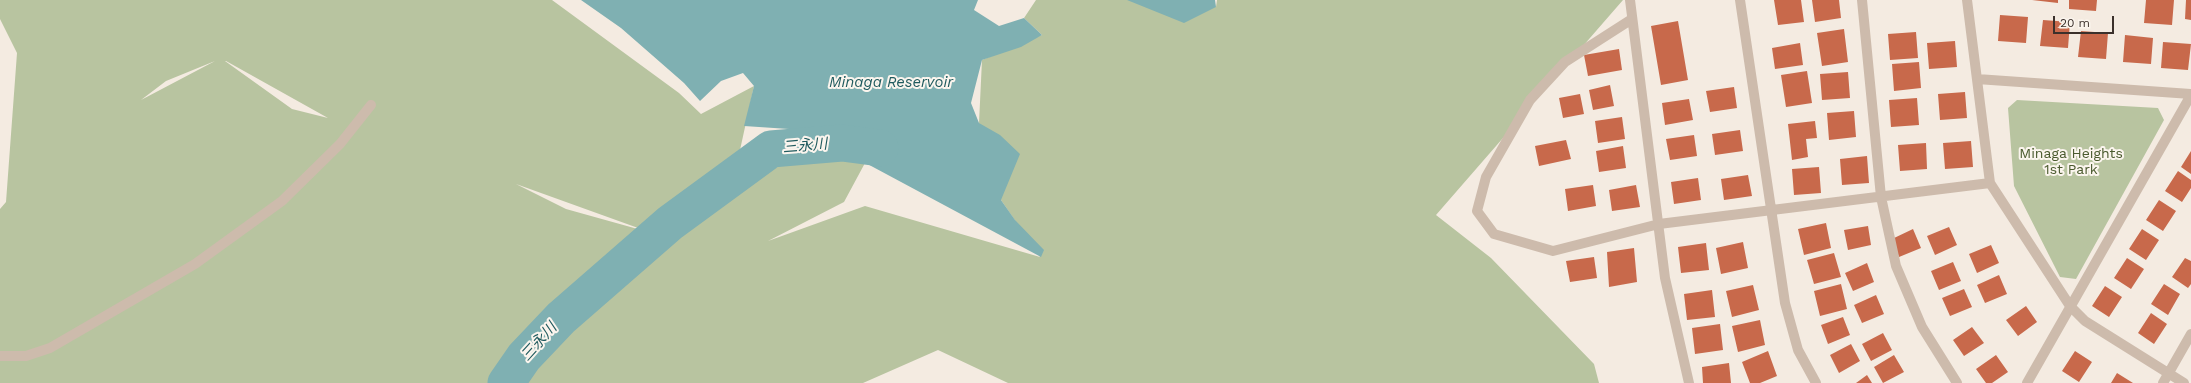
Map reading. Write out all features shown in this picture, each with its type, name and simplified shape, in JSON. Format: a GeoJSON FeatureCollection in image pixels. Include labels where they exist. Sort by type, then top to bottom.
{"type":"FeatureCollection","features":[{"type":"Feature","properties":{"kind":"street"},"geometry":{"type":"LineString","coordinates":[[1630,0],[1665,278],[1689,383]]}},
{"type":"Feature","properties":{"kind":"street"},"geometry":{"type":"LineString","coordinates":[[1740,0],[1785,303],[1798,350],[1816,383]]}},
{"type":"Feature","properties":{"kind":"street"},"geometry":{"type":"LineString","coordinates":[[1862,0],[1881,197],[1896,266],[1922,327],[1956,383]]}},
{"type":"Feature","properties":{"kind":"street"},"geometry":{"type":"LineString","coordinates":[[1968,0],[1990,183],[2070,306],[2085,321],[2184,383]]}},
{"type":"Feature","properties":{"kind":"street"},"geometry":{"type":"LineString","coordinates":[[1632,19],[1565,62],[1530,100],[1486,177],[1477,211],[1494,234],[1553,251],[1659,224],[1990,183]]}},
{"type":"Feature","properties":{"kind":"street"},"geometry":{"type":"LineString","coordinates":[[1977,79],[2191,94],[2027,383]]}},
{"type":"Feature","properties":{"kind":"street"},"geometry":{"type":"LineString","coordinates":[[0,356],[26,356],[50,348],[195,264],[282,201],[340,144],[371,105]]}},
{"type":"Feature","properties":{"kind":"street"},"geometry":{"type":"LineString","coordinates":[[2163,383],[2191,334]]}},
{"type":"Feature","properties":{"kind":"green space"},"geometry":{"type":"Polygon","coordinates":[[[0,0],[552,0],[679,93],[701,114],[754,86],[740,150],[865,163],[844,202],[768,241],[865,206],[1040,257],[1001,200],[979,123],[982,60],[1042,35],[1024,18],[1036,0],[1132,0],[1216,7],[1217,0],[1623,0],[1436,215],[1491,258],[1594,364],[1599,383],[1008,383],[938,350],[863,383],[0,383],[0,209],[6,202],[17,53],[0,19],[0,0]],[[215,61],[166,81],[141,100],[215,61]],[[225,61],[292,109],[328,118],[225,61]],[[516,184],[566,209],[652,233],[516,184]]]}},
{"type":"Feature","properties":{"kind":"green space","name":"Minaga Heights 1st Park"},"geometry":{"type":"Polygon","coordinates":[[[2017,100],[2158,108],[2164,120],[2076,279],[2060,277],[2014,186],[2008,108],[2017,100]]]}},
{"type":"Feature","properties":{"kind":"water","name":"Minaga Reservoir"},"geometry":{"type":"Polygon","coordinates":[[[581,0],[978,0],[974,10],[999,26],[1024,18],[1042,35],[1021,47],[982,60],[971,103],[979,123],[1000,135],[1020,154],[1001,200],[1015,220],[1044,250],[1041,257],[804,130],[744,126],[754,86],[743,73],[721,81],[700,101],[684,83],[621,28],[581,0]]]}},
{"type":"Feature","properties":{"kind":"water"},"geometry":{"type":"Polygon","coordinates":[[[1127,0],[1215,0],[1216,7],[1184,23],[1127,0]]]}},
{"type":"Feature","properties":{"kind":"building"},"geometry":{"type":"Polygon","coordinates":[[[1774,0],[1801,0],[1804,22],[1778,25],[1774,0]]]}},
{"type":"Feature","properties":{"kind":"building"},"geometry":{"type":"Polygon","coordinates":[[[1812,0],[1839,0],[1841,18],[1815,22],[1812,0]]]}},
{"type":"Feature","properties":{"kind":"building"},"geometry":{"type":"Polygon","coordinates":[[[2032,0],[2058,0],[2058,3],[2032,0]]]}},
{"type":"Feature","properties":{"kind":"building"},"geometry":{"type":"Polygon","coordinates":[[[2069,0],[2097,0],[2096,11],[2069,9],[2069,0]]]}},
{"type":"Feature","properties":{"kind":"building"},"geometry":{"type":"Polygon","coordinates":[[[2146,0],[2174,0],[2172,25],[2144,23],[2146,0]]]}},
{"type":"Feature","properties":{"kind":"building"},"geometry":{"type":"Polygon","coordinates":[[[2186,0],[2191,0],[2191,20],[2185,19],[2186,0]]]}},
{"type":"Feature","properties":{"kind":"building"},"geometry":{"type":"Polygon","coordinates":[[[2000,15],[2028,17],[2026,43],[1998,41],[2000,15]]]}},
{"type":"Feature","properties":{"kind":"building"},"geometry":{"type":"Polygon","coordinates":[[[2043,20],[2070,22],[2068,48],[2040,46],[2043,20]]]}},
{"type":"Feature","properties":{"kind":"building"},"geometry":{"type":"Polygon","coordinates":[[[1678,21],[1688,80],[1661,85],[1651,26],[1678,21]]]}},
{"type":"Feature","properties":{"kind":"building"},"geometry":{"type":"Polygon","coordinates":[[[1844,29],[1848,62],[1822,66],[1817,33],[1844,29]]]}},
{"type":"Feature","properties":{"kind":"building"},"geometry":{"type":"Polygon","coordinates":[[[2081,31],[2108,33],[2106,59],[2078,57],[2081,31]]]}},
{"type":"Feature","properties":{"kind":"building"},"geometry":{"type":"Polygon","coordinates":[[[1916,32],[1918,58],[1890,60],[1888,34],[1916,32]]]}},
{"type":"Feature","properties":{"kind":"building"},"geometry":{"type":"Polygon","coordinates":[[[2125,35],[2153,38],[2151,64],[2123,62],[2125,35]]]}},
{"type":"Feature","properties":{"kind":"building"},"geometry":{"type":"Polygon","coordinates":[[[1955,41],[1957,67],[1929,69],[1927,43],[1955,41]]]}},
{"type":"Feature","properties":{"kind":"building"},"geometry":{"type":"Polygon","coordinates":[[[2163,42],[2191,44],[2188,70],[2161,68],[2163,42]]]}},
{"type":"Feature","properties":{"kind":"building"},"geometry":{"type":"Polygon","coordinates":[[[1800,43],[1803,65],[1775,69],[1772,48],[1800,43]]]}},
{"type":"Feature","properties":{"kind":"building"},"geometry":{"type":"Polygon","coordinates":[[[1619,49],[1622,70],[1588,76],[1584,55],[1619,49]]]}},
{"type":"Feature","properties":{"kind":"building"},"geometry":{"type":"Polygon","coordinates":[[[1919,62],[1921,88],[1894,91],[1892,64],[1919,62]]]}},
{"type":"Feature","properties":{"kind":"building"},"geometry":{"type":"Polygon","coordinates":[[[1807,71],[1812,103],[1786,107],[1781,75],[1807,71]]]}},
{"type":"Feature","properties":{"kind":"building"},"geometry":{"type":"Polygon","coordinates":[[[1848,72],[1850,98],[1822,100],[1820,74],[1848,72]]]}},
{"type":"Feature","properties":{"kind":"building"},"geometry":{"type":"Polygon","coordinates":[[[1610,85],[1614,106],[1593,110],[1589,90],[1610,85]]]}},
{"type":"Feature","properties":{"kind":"building"},"geometry":{"type":"Polygon","coordinates":[[[1734,87],[1737,108],[1710,112],[1706,91],[1734,87]]]}},
{"type":"Feature","properties":{"kind":"building"},"geometry":{"type":"Polygon","coordinates":[[[1965,92],[1967,118],[1940,120],[1938,94],[1965,92]]]}},
{"type":"Feature","properties":{"kind":"building"},"geometry":{"type":"Polygon","coordinates":[[[1580,94],[1584,114],[1563,118],[1559,98],[1580,94]]]}},
{"type":"Feature","properties":{"kind":"building"},"geometry":{"type":"Polygon","coordinates":[[[1917,98],[1919,125],[1891,127],[1889,100],[1917,98]]]}},
{"type":"Feature","properties":{"kind":"building"},"geometry":{"type":"Polygon","coordinates":[[[1689,99],[1693,120],[1665,125],[1662,103],[1689,99]]]}},
{"type":"Feature","properties":{"kind":"building"},"geometry":{"type":"Polygon","coordinates":[[[1854,111],[1856,137],[1829,140],[1827,113],[1854,111]]]}},
{"type":"Feature","properties":{"kind":"building"},"geometry":{"type":"Polygon","coordinates":[[[1622,117],[1625,139],[1598,143],[1595,121],[1622,117]]]}},
{"type":"Feature","properties":{"kind":"building"},"geometry":{"type":"Polygon","coordinates":[[[1815,121],[1817,138],[1806,139],[1808,157],[1792,160],[1788,124],[1815,121]]]}},
{"type":"Feature","properties":{"kind":"building"},"geometry":{"type":"Polygon","coordinates":[[[1740,130],[1743,151],[1715,155],[1712,134],[1740,130]]]}},
{"type":"Feature","properties":{"kind":"building"},"geometry":{"type":"Polygon","coordinates":[[[1694,135],[1697,156],[1670,160],[1666,139],[1694,135]]]}},
{"type":"Feature","properties":{"kind":"building"},"geometry":{"type":"Polygon","coordinates":[[[1566,140],[1571,159],[1539,166],[1535,146],[1566,140]]]}},
{"type":"Feature","properties":{"kind":"building"},"geometry":{"type":"Polygon","coordinates":[[[1971,141],[1973,167],[1945,169],[1943,143],[1971,141]]]}},
{"type":"Feature","properties":{"kind":"building"},"geometry":{"type":"Polygon","coordinates":[[[1926,143],[1927,169],[1900,171],[1898,145],[1926,143]]]}},
{"type":"Feature","properties":{"kind":"building"},"geometry":{"type":"Polygon","coordinates":[[[1623,146],[1626,168],[1599,172],[1596,151],[1623,146]]]}},
{"type":"Feature","properties":{"kind":"building"},"geometry":{"type":"Polygon","coordinates":[[[2191,151],[2191,174],[2181,167],[2191,151]]]}},
{"type":"Feature","properties":{"kind":"building"},"geometry":{"type":"Polygon","coordinates":[[[1867,156],[1869,183],[1842,185],[1840,159],[1867,156]]]}},
{"type":"Feature","properties":{"kind":"building"},"geometry":{"type":"Polygon","coordinates":[[[1819,167],[1821,193],[1794,195],[1792,169],[1819,167]]]}},
{"type":"Feature","properties":{"kind":"building"},"geometry":{"type":"Polygon","coordinates":[[[2178,171],[2191,180],[2191,188],[2182,202],[2165,191],[2178,171]]]}},
{"type":"Feature","properties":{"kind":"building"},"geometry":{"type":"Polygon","coordinates":[[[1748,175],[1752,196],[1724,200],[1721,179],[1748,175]]]}},
{"type":"Feature","properties":{"kind":"building"},"geometry":{"type":"Polygon","coordinates":[[[1698,178],[1701,200],[1674,204],[1671,182],[1698,178]]]}},
{"type":"Feature","properties":{"kind":"building"},"geometry":{"type":"Polygon","coordinates":[[[1593,185],[1596,206],[1568,211],[1565,189],[1593,185]]]}},
{"type":"Feature","properties":{"kind":"building"},"geometry":{"type":"Polygon","coordinates":[[[1636,185],[1640,207],[1612,211],[1609,190],[1636,185]]]}},
{"type":"Feature","properties":{"kind":"building"},"geometry":{"type":"Polygon","coordinates":[[[2159,200],[2176,211],[2163,231],[2146,220],[2159,200]]]}},
{"type":"Feature","properties":{"kind":"building"},"geometry":{"type":"Polygon","coordinates":[[[1826,223],[1831,248],[1804,255],[1798,229],[1826,223]]]}},
{"type":"Feature","properties":{"kind":"building"},"geometry":{"type":"Polygon","coordinates":[[[1868,226],[1871,245],[1848,250],[1844,230],[1868,226]]]}},
{"type":"Feature","properties":{"kind":"building"},"geometry":{"type":"Polygon","coordinates":[[[1949,227],[1957,245],[1935,255],[1927,236],[1949,227]]]}},
{"type":"Feature","properties":{"kind":"building"},"geometry":{"type":"Polygon","coordinates":[[[1913,229],[1921,248],[1899,257],[1892,239],[1913,229]]]}},
{"type":"Feature","properties":{"kind":"building"},"geometry":{"type":"Polygon","coordinates":[[[2142,229],[2159,240],[2146,260],[2129,249],[2142,229]]]}},
{"type":"Feature","properties":{"kind":"building"},"geometry":{"type":"Polygon","coordinates":[[[1743,242],[1748,268],[1721,274],[1716,248],[1743,242]]]}},
{"type":"Feature","properties":{"kind":"building"},"geometry":{"type":"Polygon","coordinates":[[[1706,243],[1709,270],[1681,273],[1678,247],[1706,243]]]}},
{"type":"Feature","properties":{"kind":"building"},"geometry":{"type":"Polygon","coordinates":[[[1991,245],[1999,263],[1977,273],[1969,254],[1991,245]]]}},
{"type":"Feature","properties":{"kind":"building"},"geometry":{"type":"Polygon","coordinates":[[[1634,248],[1637,282],[1609,287],[1607,252],[1634,248]]]}},
{"type":"Feature","properties":{"kind":"building"},"geometry":{"type":"Polygon","coordinates":[[[1834,253],[1841,277],[1814,284],[1807,260],[1834,253]]]}},
{"type":"Feature","properties":{"kind":"building"},"geometry":{"type":"Polygon","coordinates":[[[1594,257],[1597,278],[1570,282],[1566,261],[1594,257]]]}},
{"type":"Feature","properties":{"kind":"building"},"geometry":{"type":"Polygon","coordinates":[[[2127,258],[2144,269],[2131,289],[2114,278],[2127,258]]]}},
{"type":"Feature","properties":{"kind":"building"},"geometry":{"type":"Polygon","coordinates":[[[2185,258],[2191,261],[2191,284],[2188,288],[2172,277],[2185,258]]]}},
{"type":"Feature","properties":{"kind":"building"},"geometry":{"type":"Polygon","coordinates":[[[1953,262],[1961,281],[1939,290],[1931,271],[1953,262]]]}},
{"type":"Feature","properties":{"kind":"building"},"geometry":{"type":"Polygon","coordinates":[[[1867,263],[1874,282],[1853,291],[1845,273],[1867,263]]]}},
{"type":"Feature","properties":{"kind":"building"},"geometry":{"type":"Polygon","coordinates":[[[1999,275],[2007,294],[1985,303],[1977,285],[1999,275]]]}},
{"type":"Feature","properties":{"kind":"building"},"geometry":{"type":"Polygon","coordinates":[[[1841,284],[1847,309],[1820,316],[1814,291],[1841,284]]]}},
{"type":"Feature","properties":{"kind":"building"},"geometry":{"type":"Polygon","coordinates":[[[2164,284],[2180,294],[2168,315],[2151,304],[2164,284]]]}},
{"type":"Feature","properties":{"kind":"building"},"geometry":{"type":"Polygon","coordinates":[[[1753,285],[1759,310],[1732,317],[1726,291],[1753,285]]]}},
{"type":"Feature","properties":{"kind":"building"},"geometry":{"type":"Polygon","coordinates":[[[2105,286],[2122,297],[2109,317],[2092,306],[2105,286]]]}},
{"type":"Feature","properties":{"kind":"building"},"geometry":{"type":"Polygon","coordinates":[[[1964,289],[1972,307],[1950,316],[1942,298],[1964,289]]]}},
{"type":"Feature","properties":{"kind":"building"},"geometry":{"type":"Polygon","coordinates":[[[1712,290],[1715,317],[1687,320],[1684,294],[1712,290]]]}},
{"type":"Feature","properties":{"kind":"building"},"geometry":{"type":"Polygon","coordinates":[[[1876,295],[1884,314],[1862,323],[1854,305],[1876,295]]]}},
{"type":"Feature","properties":{"kind":"building"},"geometry":{"type":"Polygon","coordinates":[[[2026,306],[2037,322],[2018,336],[2006,320],[2026,306]]]}},
{"type":"Feature","properties":{"kind":"building"},"geometry":{"type":"Polygon","coordinates":[[[2151,313],[2167,324],[2154,344],[2138,333],[2151,313]]]}},
{"type":"Feature","properties":{"kind":"building"},"geometry":{"type":"Polygon","coordinates":[[[1843,317],[1850,335],[1828,344],[1821,325],[1843,317]]]}},
{"type":"Feature","properties":{"kind":"building"},"geometry":{"type":"Polygon","coordinates":[[[1760,320],[1765,345],[1738,352],[1732,326],[1760,320]]]}},
{"type":"Feature","properties":{"kind":"building"},"geometry":{"type":"Polygon","coordinates":[[[1720,324],[1723,350],[1695,354],[1692,328],[1720,324]]]}},
{"type":"Feature","properties":{"kind":"building"},"geometry":{"type":"Polygon","coordinates":[[[1972,327],[1984,343],[1964,356],[1953,340],[1972,327]]]}},
{"type":"Feature","properties":{"kind":"building"},"geometry":{"type":"Polygon","coordinates":[[[1883,333],[1892,350],[1871,361],[1862,344],[1883,333]]]}},
{"type":"Feature","properties":{"kind":"building"},"geometry":{"type":"Polygon","coordinates":[[[1851,344],[1860,361],[1839,373],[1830,355],[1851,344]]]}},
{"type":"Feature","properties":{"kind":"building"},"geometry":{"type":"Polygon","coordinates":[[[1768,351],[1777,376],[1760,383],[1750,383],[1742,362],[1768,351]]]}},
{"type":"Feature","properties":{"kind":"building"},"geometry":{"type":"Polygon","coordinates":[[[2075,351],[2092,362],[2079,382],[2062,371],[2075,351]]]}},
{"type":"Feature","properties":{"kind":"building"},"geometry":{"type":"Polygon","coordinates":[[[1894,355],[1904,372],[1883,383],[1874,367],[1894,355]]]}},
{"type":"Feature","properties":{"kind":"building"},"geometry":{"type":"Polygon","coordinates":[[[1996,355],[2008,372],[1992,383],[1986,383],[1976,369],[1996,355]]]}},
{"type":"Feature","properties":{"kind":"building"},"geometry":{"type":"Polygon","coordinates":[[[1729,363],[1731,383],[1703,383],[1702,367],[1729,363]]]}},
{"type":"Feature","properties":{"kind":"building"},"geometry":{"type":"Polygon","coordinates":[[[2117,373],[2133,383],[2111,383],[2117,373]]]}},
{"type":"Feature","properties":{"kind":"building"},"geometry":{"type":"Polygon","coordinates":[[[1867,375],[1872,383],[1856,383],[1867,375]]]}},
{"type":"Feature","properties":{"kind":"waterway","name":"三永川"},"geometry":{"type":"LineString","coordinates":[[506,383],[524,357],[561,318],[670,223],[771,149],[842,143],[880,148]]}}]}
